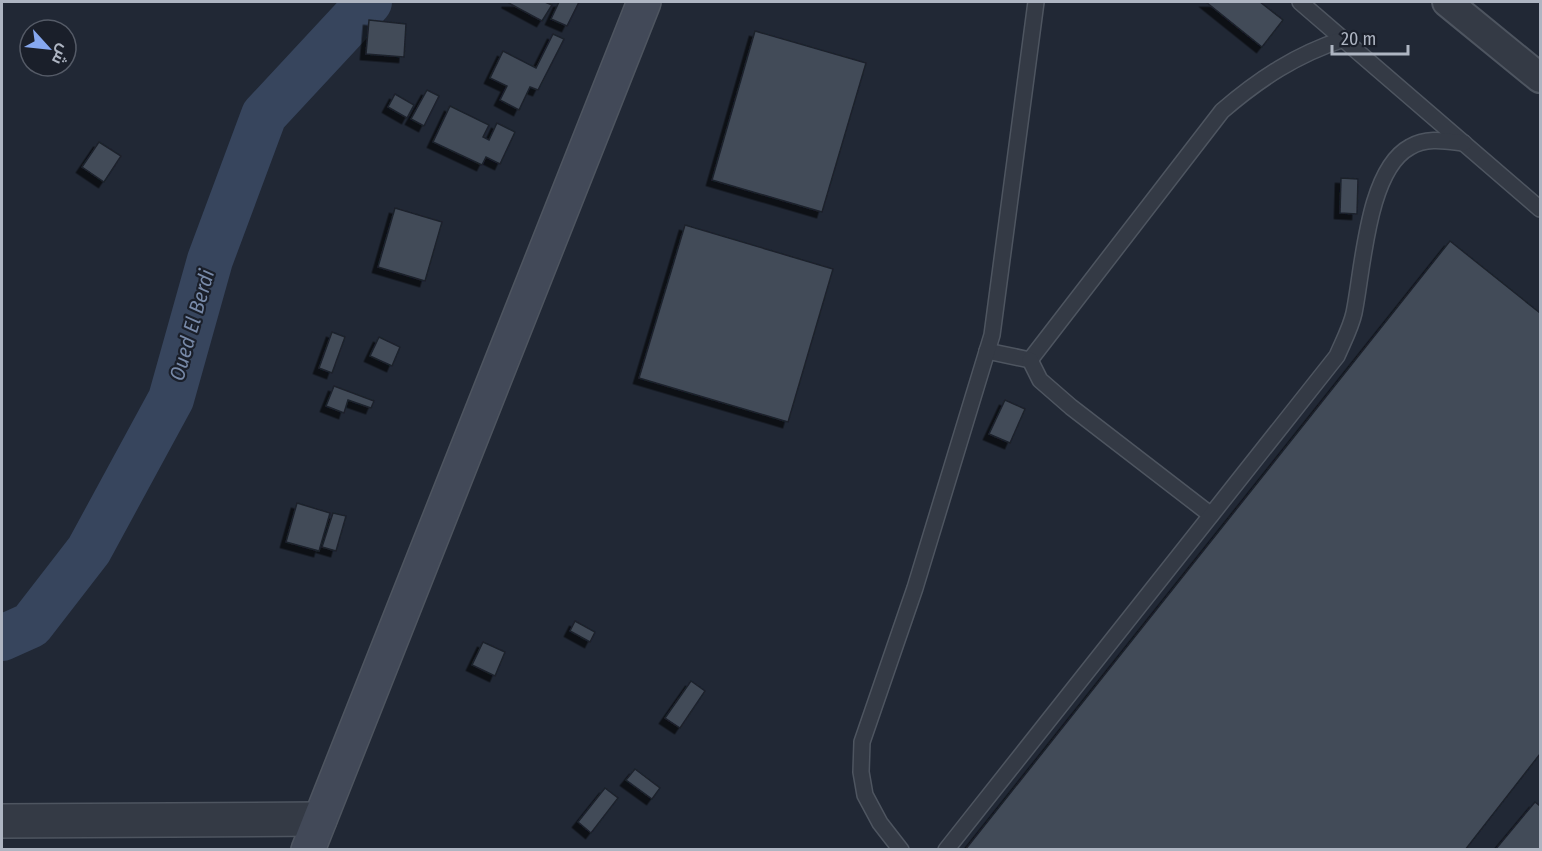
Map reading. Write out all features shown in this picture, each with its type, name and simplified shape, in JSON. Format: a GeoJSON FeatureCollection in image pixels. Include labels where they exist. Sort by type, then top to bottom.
{"type":"FeatureCollection","features":[{"type":"Feature","properties":{"kind":"main road"},"geometry":{"type":"LineString","coordinates":[[308,849],[644,2]]}},
{"type":"Feature","properties":{"kind":"street"},"geometry":{"type":"LineString","coordinates":[[1447,2],[1540,78]]}},
{"type":"Feature","properties":{"kind":"street"},"geometry":{"type":"LineString","coordinates":[[2,821],[320,819]]}},
{"type":"Feature","properties":{"kind":"lane"},"geometry":{"type":"LineString","coordinates":[[901,849],[880,823],[865,795],[861,772],[862,742],[915,588],[987,351],[999,295],[1036,2]]}},
{"type":"Feature","properties":{"kind":"lane"},"geometry":{"type":"LineString","coordinates":[[1300,2],[1540,208]]}},
{"type":"Feature","properties":{"kind":"lane"},"geometry":{"type":"LineString","coordinates":[[1030,360],[1222,111],[1254,83],[1313,49],[1344,39]]}},
{"type":"Feature","properties":{"kind":"lane"},"geometry":{"type":"LineString","coordinates":[[946,849],[1337,356],[1354,315],[1363,247],[1377,195],[1395,161],[1409,147],[1432,140],[1464,143]]}},
{"type":"Feature","properties":{"kind":"lane"},"geometry":{"type":"LineString","coordinates":[[987,351],[1030,360]]}},
{"type":"Feature","properties":{"kind":"lane"},"geometry":{"type":"LineString","coordinates":[[1030,360],[1040,380],[1071,407],[1211,515]]}},
{"type":"Feature","properties":{"kind":"building"},"geometry":{"type":"Polygon","coordinates":[[[507,2],[545,2],[552,5],[542,21],[507,2]]]}},
{"type":"Feature","properties":{"kind":"building"},"geometry":{"type":"Polygon","coordinates":[[[559,2],[579,2],[567,26],[551,19],[559,2]]]}},
{"type":"Feature","properties":{"kind":"building"},"geometry":{"type":"Polygon","coordinates":[[[1206,2],[1260,2],[1283,20],[1262,47],[1206,2]]]}},
{"type":"Feature","properties":{"kind":"building"},"geometry":{"type":"Polygon","coordinates":[[[369,20],[406,24],[404,57],[366,54],[369,20]]]}},
{"type":"Feature","properties":{"kind":"building"},"geometry":{"type":"Polygon","coordinates":[[[755,31],[866,63],[822,212],[712,180],[755,31]]]}},
{"type":"Feature","properties":{"kind":"building"},"geometry":{"type":"Polygon","coordinates":[[[553,34],[564,39],[538,90],[530,87],[519,110],[500,100],[507,86],[490,78],[503,51],[536,68],[553,34]]]}},
{"type":"Feature","properties":{"kind":"building"},"geometry":{"type":"Polygon","coordinates":[[[427,90],[439,96],[424,126],[411,119],[427,90]]]}},
{"type":"Feature","properties":{"kind":"building"},"geometry":{"type":"Polygon","coordinates":[[[395,94],[414,105],[407,118],[388,107],[395,94]]]}},
{"type":"Feature","properties":{"kind":"building"},"geometry":{"type":"Polygon","coordinates":[[[450,106],[489,125],[483,137],[489,140],[497,123],[515,132],[500,164],[486,157],[482,165],[433,142],[450,106]]]}},
{"type":"Feature","properties":{"kind":"building"},"geometry":{"type":"Polygon","coordinates":[[[99,142],[121,156],[104,182],[82,167],[99,142]]]}},
{"type":"Feature","properties":{"kind":"building"},"geometry":{"type":"Polygon","coordinates":[[[1341,178],[1358,179],[1357,214],[1340,213],[1341,178]]]}},
{"type":"Feature","properties":{"kind":"building"},"geometry":{"type":"Polygon","coordinates":[[[395,208],[442,222],[425,281],[378,267],[395,208]]]}},
{"type":"Feature","properties":{"kind":"building"},"geometry":{"type":"Polygon","coordinates":[[[685,225],[833,269],[788,422],[639,378],[685,225]]]}},
{"type":"Feature","properties":{"kind":"building"},"geometry":{"type":"Polygon","coordinates":[[[1450,241],[1540,313],[1540,754],[1465,850],[965,850],[1450,241]]]}},
{"type":"Feature","properties":{"kind":"building"},"geometry":{"type":"Polygon","coordinates":[[[332,332],[345,337],[332,373],[319,368],[332,332]]]}},
{"type":"Feature","properties":{"kind":"building"},"geometry":{"type":"Polygon","coordinates":[[[379,337],[400,347],[392,366],[370,356],[379,337]]]}},
{"type":"Feature","properties":{"kind":"building"},"geometry":{"type":"Polygon","coordinates":[[[334,386],[374,401],[371,408],[348,400],[344,413],[326,406],[334,386]]]}},
{"type":"Feature","properties":{"kind":"building"},"geometry":{"type":"Polygon","coordinates":[[[1005,400],[1025,409],[1010,443],[989,434],[1005,400]]]}},
{"type":"Feature","properties":{"kind":"building"},"geometry":{"type":"Polygon","coordinates":[[[297,503],[330,513],[319,551],[286,542],[297,503]]]}},
{"type":"Feature","properties":{"kind":"building"},"geometry":{"type":"Polygon","coordinates":[[[333,513],[346,516],[336,551],[322,547],[333,513]]]}},
{"type":"Feature","properties":{"kind":"building"},"geometry":{"type":"Polygon","coordinates":[[[575,621],[595,632],[590,642],[570,631],[575,621]]]}},
{"type":"Feature","properties":{"kind":"building"},"geometry":{"type":"Polygon","coordinates":[[[483,642],[505,652],[495,676],[472,665],[483,642]]]}},
{"type":"Feature","properties":{"kind":"building"},"geometry":{"type":"Polygon","coordinates":[[[691,681],[705,691],[680,728],[665,718],[691,681]]]}},
{"type":"Feature","properties":{"kind":"building"},"geometry":{"type":"Polygon","coordinates":[[[635,769],[660,788],[652,799],[626,780],[635,769]]]}},
{"type":"Feature","properties":{"kind":"building"},"geometry":{"type":"Polygon","coordinates":[[[605,788],[618,798],[591,833],[578,822],[605,788]]]}},
{"type":"Feature","properties":{"kind":"building"},"geometry":{"type":"Polygon","coordinates":[[[1535,802],[1540,806],[1540,850],[1495,850],[1535,802]]]}},
{"type":"Feature","properties":{"kind":"waterway","name":"Oued El Berdi"},"geometry":{"type":"LineString","coordinates":[[2,638],[31,625],[89,550],[171,399],[210,260],[264,115],[369,2]]}}]}
